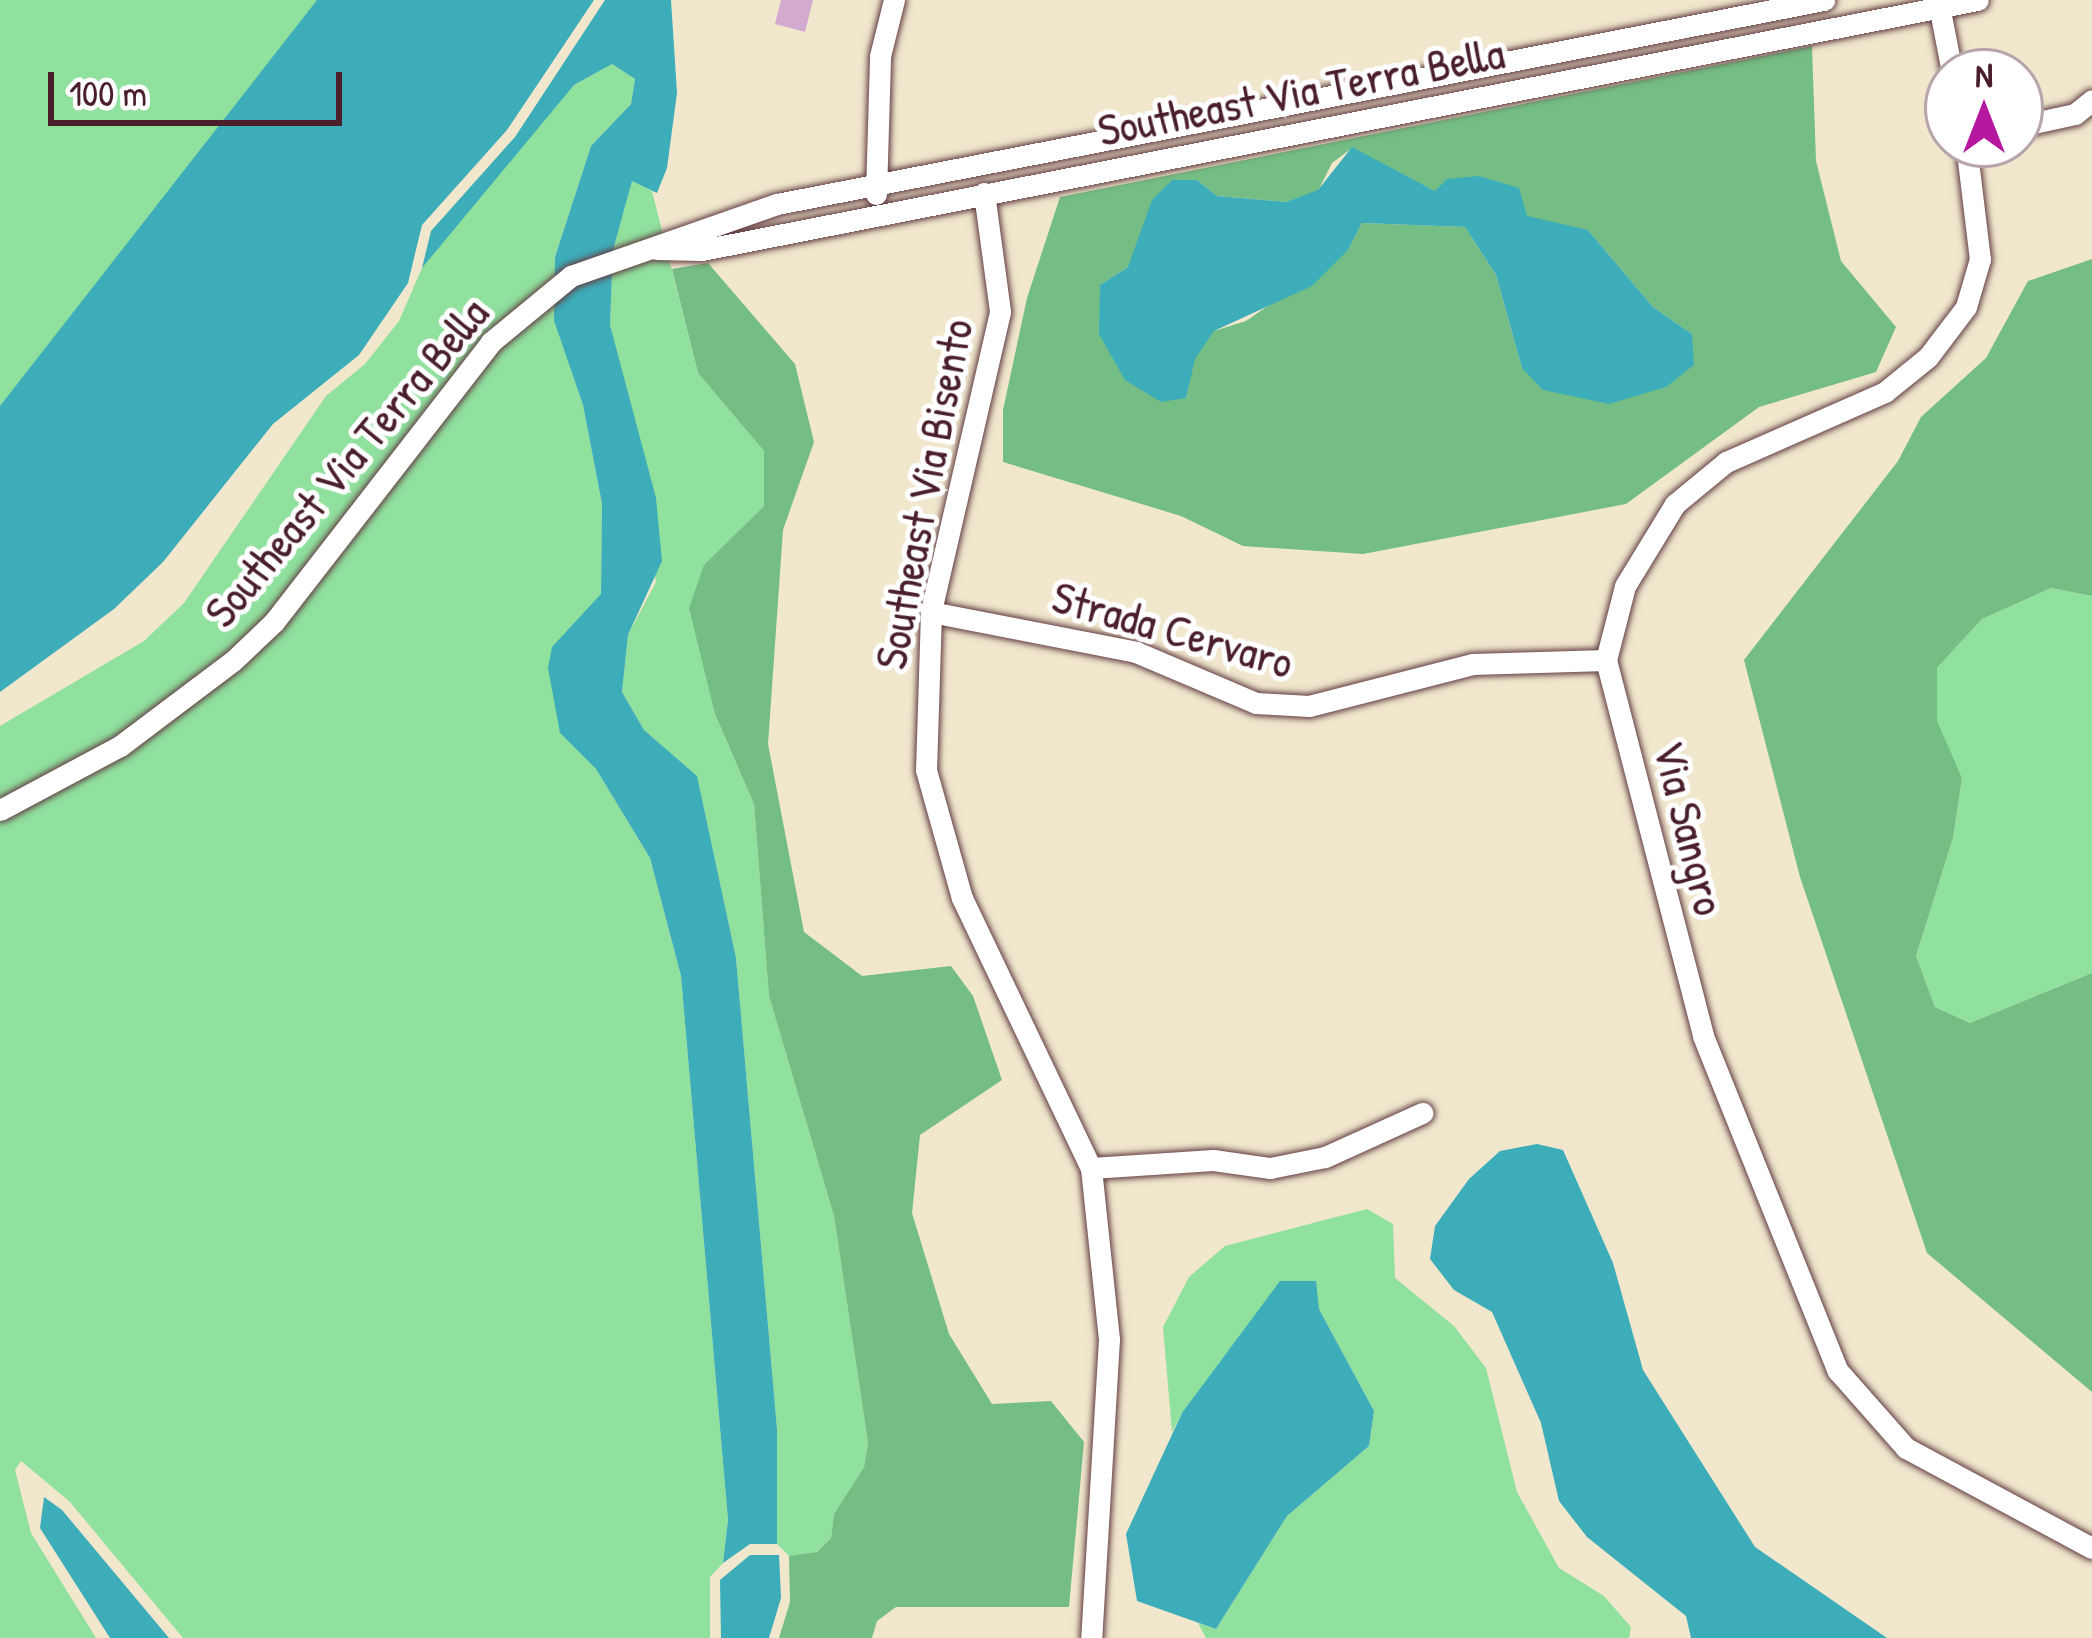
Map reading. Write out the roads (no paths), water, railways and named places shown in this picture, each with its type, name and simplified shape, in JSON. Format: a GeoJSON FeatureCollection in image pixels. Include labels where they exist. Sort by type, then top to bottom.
{"type":"FeatureCollection","features":[{"type":"Feature","properties":{"kind":"street"},"geometry":{"type":"LineString","coordinates":[[877,212],[880,56],[894,0]]}},
{"type":"Feature","properties":{"kind":"street","name":"Southeast Via Terra Bella"},"geometry":{"type":"LineString","coordinates":[[0,810],[105,756],[233,661],[274,622],[490,342],[571,276],[777,204],[1824,0]]}},
{"type":"Feature","properties":{"kind":"street","name":"Southeast Via Terra Bella"},"geometry":{"type":"LineString","coordinates":[[638,249],[702,250],[1939,3],[1978,0]]}},
{"type":"Feature","properties":{"kind":"street"},"geometry":{"type":"LineString","coordinates":[[1939,3],[1947,48]]}},
{"type":"Feature","properties":{"kind":"street"},"geometry":{"type":"LineString","coordinates":[[2044,121],[2075,114],[2092,100]]}},
{"type":"Feature","properties":{"kind":"street","name":"Via Sangro"},"geometry":{"type":"LineString","coordinates":[[1969,168],[1980,259],[1966,308],[1928,356],[1885,392],[1726,462],[1675,504],[1624,586],[1606,660],[1703,1036],[1838,1371],[1906,1448],[2092,1548]]}},
{"type":"Feature","properties":{"kind":"street","name":"Southeast Via Bisento"},"geometry":{"type":"LineString","coordinates":[[984,193],[1000,312],[932,612],[922,714],[940,835],[962,898],[1091,1168],[1109,1340],[1091,1638]]}},
{"type":"Feature","properties":{"kind":"street","name":"Strada Cervaro"},"geometry":{"type":"LineString","coordinates":[[932,612],[1136,652],[1256,703],[1309,706],[1472,664],[1606,660]]}},
{"type":"Feature","properties":{"kind":"street"},"geometry":{"type":"LineString","coordinates":[[1091,1168],[1213,1160],[1270,1168],[1325,1157],[1422,1113]]}},
{"type":"Feature","properties":{"kind":"water"},"geometry":{"type":"Polygon","coordinates":[[[317,0],[594,0],[507,130],[422,225],[408,283],[359,355],[273,424],[163,562],[114,609],[0,692],[0,406],[317,0]]]}},
{"type":"Feature","properties":{"kind":"water"},"geometry":{"type":"Polygon","coordinates":[[[605,0],[671,0],[677,93],[667,168],[657,193],[632,181],[613,250],[610,325],[656,498],[662,561],[628,635],[622,692],[644,730],[697,776],[736,958],[777,1429],[777,1544],[750,1544],[723,1563],[728,1520],[681,976],[650,858],[596,769],[560,733],[548,668],[552,647],[601,594],[602,504],[583,405],[554,321],[555,257],[591,146],[631,104],[635,79],[612,64],[574,85],[422,268],[431,231],[515,137],[605,0]]]}},
{"type":"Feature","properties":{"kind":"water"},"geometry":{"type":"Polygon","coordinates":[[[1352,147],[1435,191],[1447,179],[1479,176],[1519,188],[1527,216],[1588,230],[1653,307],[1692,334],[1694,365],[1666,387],[1609,404],[1543,390],[1522,368],[1496,275],[1465,227],[1362,223],[1348,250],[1312,286],[1214,331],[1195,359],[1186,398],[1161,402],[1125,380],[1099,334],[1100,285],[1128,267],[1152,200],[1172,180],[1197,180],[1217,196],[1286,202],[1318,190],[1352,147]]]}},
{"type":"Feature","properties":{"kind":"water"},"geometry":{"type":"Polygon","coordinates":[[[1537,1144],[1563,1150],[1613,1263],[1643,1370],[1755,1547],[1887,1638],[1691,1638],[1686,1616],[1587,1537],[1559,1501],[1541,1423],[1492,1312],[1454,1290],[1430,1259],[1435,1226],[1469,1179],[1500,1151],[1537,1144]]]}},
{"type":"Feature","properties":{"kind":"water"},"geometry":{"type":"Polygon","coordinates":[[[1280,1281],[1316,1281],[1319,1309],[1374,1411],[1369,1446],[1287,1516],[1216,1629],[1137,1601],[1126,1534],[1182,1413],[1280,1281]]]}},
{"type":"Feature","properties":{"kind":"water"},"geometry":{"type":"Polygon","coordinates":[[[44,1497],[62,1510],[169,1638],[110,1638],[40,1528],[44,1497]]]}},
{"type":"Feature","properties":{"kind":"water"},"geometry":{"type":"Polygon","coordinates":[[[750,1555],[779,1555],[781,1598],[769,1638],[721,1638],[720,1580],[750,1555]]]}}]}
